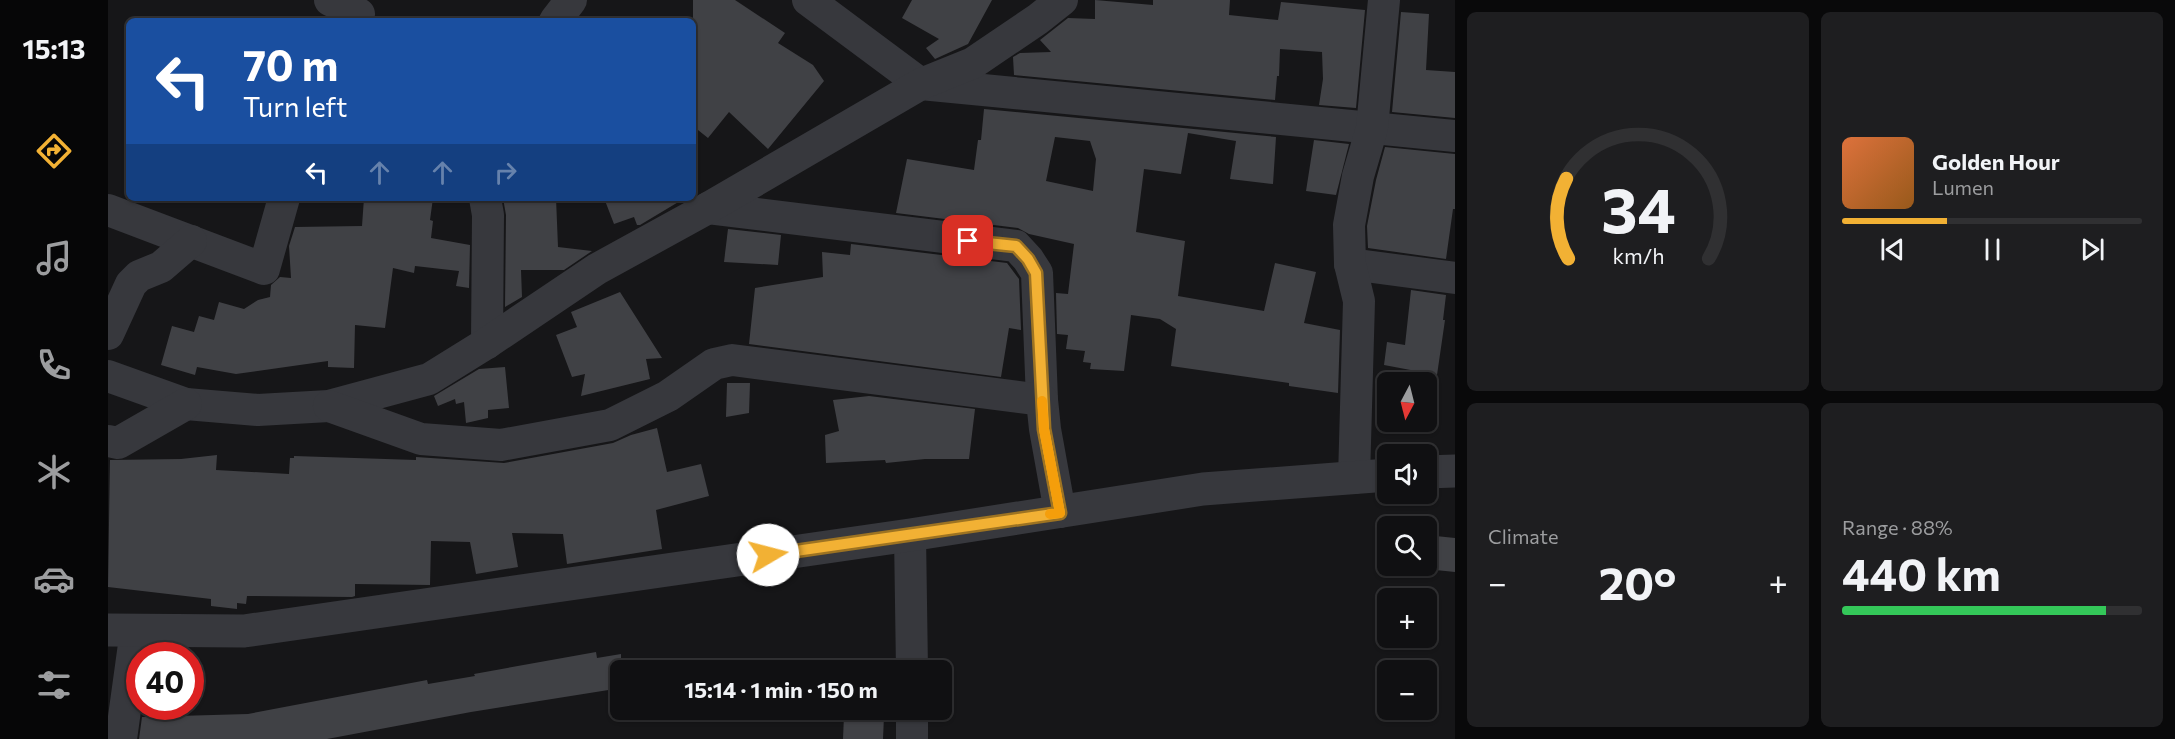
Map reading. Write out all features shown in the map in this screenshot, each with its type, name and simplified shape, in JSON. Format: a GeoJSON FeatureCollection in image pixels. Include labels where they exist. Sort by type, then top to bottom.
{"type":"FeatureCollection","features":[{"type":"Feature","properties":{"kind":"street"},"geometry":{"type":"LineString","coordinates":[[330,0],[359,14],[357,18]]}},
{"type":"Feature","properties":{"kind":"street"},"geometry":{"type":"LineString","coordinates":[[557,18],[571,0]]}},
{"type":"Feature","properties":{"kind":"street"},"geometry":{"type":"LineString","coordinates":[[808,0],[921,84],[1455,136]]}},
{"type":"Feature","properties":{"kind":"street"},"geometry":{"type":"LineString","coordinates":[[108,376],[186,404],[258,410],[329,406],[429,379],[488,343],[597,268],[708,208],[921,84],[973,63],[1062,0]]}},
{"type":"Feature","properties":{"kind":"street"},"geometry":{"type":"LineString","coordinates":[[1354,477],[1359,302],[1350,264],[1349,225],[1358,176],[1372,128],[1384,0]]}},
{"type":"Feature","properties":{"kind":"street"},"geometry":{"type":"LineString","coordinates":[[108,210],[264,269],[283,201]]}},
{"type":"Feature","properties":{"kind":"street"},"geometry":{"type":"LineString","coordinates":[[486,201],[488,343]]}},
{"type":"Feature","properties":{"kind":"street"},"geometry":{"type":"LineString","coordinates":[[708,208],[1016,246],[1028,259],[1036,273],[1044,429],[1060,513]]}},
{"type":"Feature","properties":{"kind":"street"},"geometry":{"type":"LineString","coordinates":[[108,334],[131,284],[139,276],[161,267],[191,241]]}},
{"type":"Feature","properties":{"kind":"street"},"geometry":{"type":"LineString","coordinates":[[1350,264],[1455,278]]}},
{"type":"Feature","properties":{"kind":"street"},"geometry":{"type":"LineString","coordinates":[[329,406],[421,439],[501,445],[610,425],[668,396],[714,364],[732,360],[1042,400]]}},
{"type":"Feature","properties":{"kind":"street"},"geometry":{"type":"LineString","coordinates":[[108,441],[118,443],[186,404]]}},
{"type":"Feature","properties":{"kind":"street"},"geometry":{"type":"LineString","coordinates":[[1437,472],[1455,471]]}},
{"type":"Feature","properties":{"kind":"street"},"geometry":{"type":"LineString","coordinates":[[121,739],[122,630],[244,631],[459,598],[1060,513],[1203,489],[1377,476]]}},
{"type":"Feature","properties":{"kind":"street"},"geometry":{"type":"LineString","coordinates":[[910,535],[912,660]]}},
{"type":"Feature","properties":{"kind":"street"},"geometry":{"type":"LineString","coordinates":[[912,720],[912,739]]}},
{"type":"Feature","properties":{"kind":"building"},"geometry":{"type":"Polygon","coordinates":[[[693,0],[735,0],[785,33],[778,43],[813,65],[824,81],[768,149],[729,112],[708,138],[696,128],[696,18],[693,18],[693,0]]]}},
{"type":"Feature","properties":{"kind":"building"},"geometry":{"type":"Polygon","coordinates":[[[912,0],[992,0],[968,44],[935,59],[926,48],[939,39],[902,18],[912,0]]]}},
{"type":"Feature","properties":{"kind":"building"},"geometry":{"type":"Polygon","coordinates":[[[1095,0],[1153,5],[1153,0],[1230,0],[1229,15],[1278,20],[1281,2],[1365,10],[1356,108],[1319,105],[1323,79],[1322,52],[1280,49],[1275,100],[1014,75],[1013,57],[1020,53],[1051,52],[1040,40],[1068,18],[1095,19],[1095,0]]]}},
{"type":"Feature","properties":{"kind":"building"},"geometry":{"type":"Polygon","coordinates":[[[1401,12],[1429,14],[1426,70],[1455,72],[1455,118],[1392,112],[1401,12]]]}},
{"type":"Feature","properties":{"kind":"building"},"geometry":{"type":"Polygon","coordinates":[[[984,109],[1276,137],[1273,184],[1230,179],[1236,141],[1188,133],[1181,174],[1144,169],[1136,232],[1185,241],[1178,296],[1264,311],[1275,263],[1316,272],[1304,323],[1340,330],[1338,393],[1289,386],[1289,383],[1171,366],[1176,329],[1160,319],[1131,315],[1124,371],[1090,369],[1091,363],[1083,362],[1085,351],[1066,349],[1068,335],[1057,334],[1056,293],[1068,294],[1074,244],[1029,234],[1018,228],[896,213],[907,159],[974,170],[978,140],[981,140],[984,109]],[[1055,137],[1046,181],[1093,191],[1096,159],[1090,141],[1055,137]]]}},
{"type":"Feature","properties":{"kind":"building"},"geometry":{"type":"Polygon","coordinates":[[[1314,140],[1349,144],[1336,195],[1306,191],[1314,140]]]}},
{"type":"Feature","properties":{"kind":"building"},"geometry":{"type":"Polygon","coordinates":[[[1385,147],[1455,154],[1455,209],[1453,209],[1446,259],[1368,248],[1367,226],[1385,147]]]}},
{"type":"Feature","properties":{"kind":"building"},"geometry":{"type":"Polygon","coordinates":[[[364,201],[433,201],[431,238],[470,245],[469,288],[456,286],[459,271],[415,266],[414,273],[393,268],[385,328],[355,325],[354,368],[328,367],[328,361],[236,374],[197,367],[195,375],[161,365],[172,326],[194,332],[199,316],[214,320],[219,302],[244,309],[258,300],[270,297],[271,285],[280,277],[291,278],[289,246],[295,227],[362,226],[364,201]]]}},
{"type":"Feature","properties":{"kind":"building"},"geometry":{"type":"Polygon","coordinates":[[[504,201],[556,201],[558,247],[592,251],[564,270],[521,270],[522,297],[505,307],[506,215],[504,201]]]}},
{"type":"Feature","properties":{"kind":"building"},"geometry":{"type":"Polygon","coordinates":[[[605,201],[680,201],[640,225],[637,225],[634,217],[614,224],[605,201]]]}},
{"type":"Feature","properties":{"kind":"building"},"geometry":{"type":"Polygon","coordinates":[[[728,229],[781,235],[778,265],[724,262],[728,229]]]}},
{"type":"Feature","properties":{"kind":"building"},"geometry":{"type":"Polygon","coordinates":[[[851,244],[1007,263],[1019,279],[1021,330],[1009,328],[1001,377],[749,344],[755,288],[823,277],[822,252],[850,255],[851,244]]]}},
{"type":"Feature","properties":{"kind":"building"},"geometry":{"type":"Polygon","coordinates":[[[1411,290],[1446,295],[1443,320],[1445,320],[1437,375],[1437,372],[1421,372],[1384,365],[1387,342],[1405,345],[1411,290]]]}},
{"type":"Feature","properties":{"kind":"building"},"geometry":{"type":"Polygon","coordinates":[[[620,292],[662,358],[646,359],[650,379],[581,396],[585,374],[572,377],[556,335],[577,327],[571,312],[620,292]]]}},
{"type":"Feature","properties":{"kind":"building"},"geometry":{"type":"Polygon","coordinates":[[[505,367],[509,408],[488,410],[488,418],[466,423],[464,402],[456,404],[455,399],[438,406],[434,396],[479,369],[505,367]]]}},
{"type":"Feature","properties":{"kind":"building"},"geometry":{"type":"Polygon","coordinates":[[[727,383],[750,383],[749,413],[726,417],[727,383]]]}},
{"type":"Feature","properties":{"kind":"building"},"geometry":{"type":"Polygon","coordinates":[[[869,396],[975,409],[969,459],[826,463],[825,435],[839,431],[833,400],[869,396]]]}},
{"type":"Feature","properties":{"kind":"building"},"geometry":{"type":"Polygon","coordinates":[[[657,428],[667,472],[701,464],[709,496],[656,510],[662,549],[567,564],[563,534],[512,533],[518,567],[476,574],[470,542],[431,541],[430,585],[355,584],[355,596],[352,597],[247,596],[246,604],[237,603],[237,609],[211,606],[211,599],[108,587],[110,460],[181,459],[217,455],[216,470],[289,474],[290,458],[294,456],[416,460],[416,457],[504,463],[613,443],[657,428]]]}},
{"type":"Feature","properties":{"kind":"building"},"geometry":{"type":"Polygon","coordinates":[[[1437,536],[1455,538],[1455,572],[1437,570],[1437,536]]]}},
{"type":"Feature","properties":{"kind":"building"},"geometry":{"type":"Polygon","coordinates":[[[596,652],[597,658],[621,654],[621,660],[610,660],[610,690],[471,712],[327,739],[139,739],[142,720],[204,720],[204,715],[248,714],[427,680],[428,684],[475,676],[474,674],[596,652]]]}},
{"type":"Feature","properties":{"kind":"building"},"geometry":{"type":"Polygon","coordinates":[[[844,720],[884,720],[883,739],[843,739],[844,720]]]}},
{"type":"Feature","properties":{"kind":"slow traffic"},"geometry":{"type":"LineString","coordinates":[[1042,401],[1044,429],[1060,513],[1050,514]]}},
{"type":"Feature","properties":{"kind":"route"},"geometry":{"type":"LineString","coordinates":[[768,555],[1060,513],[1044,429],[1036,273],[1028,259],[1016,246],[968,241]]}}]}
